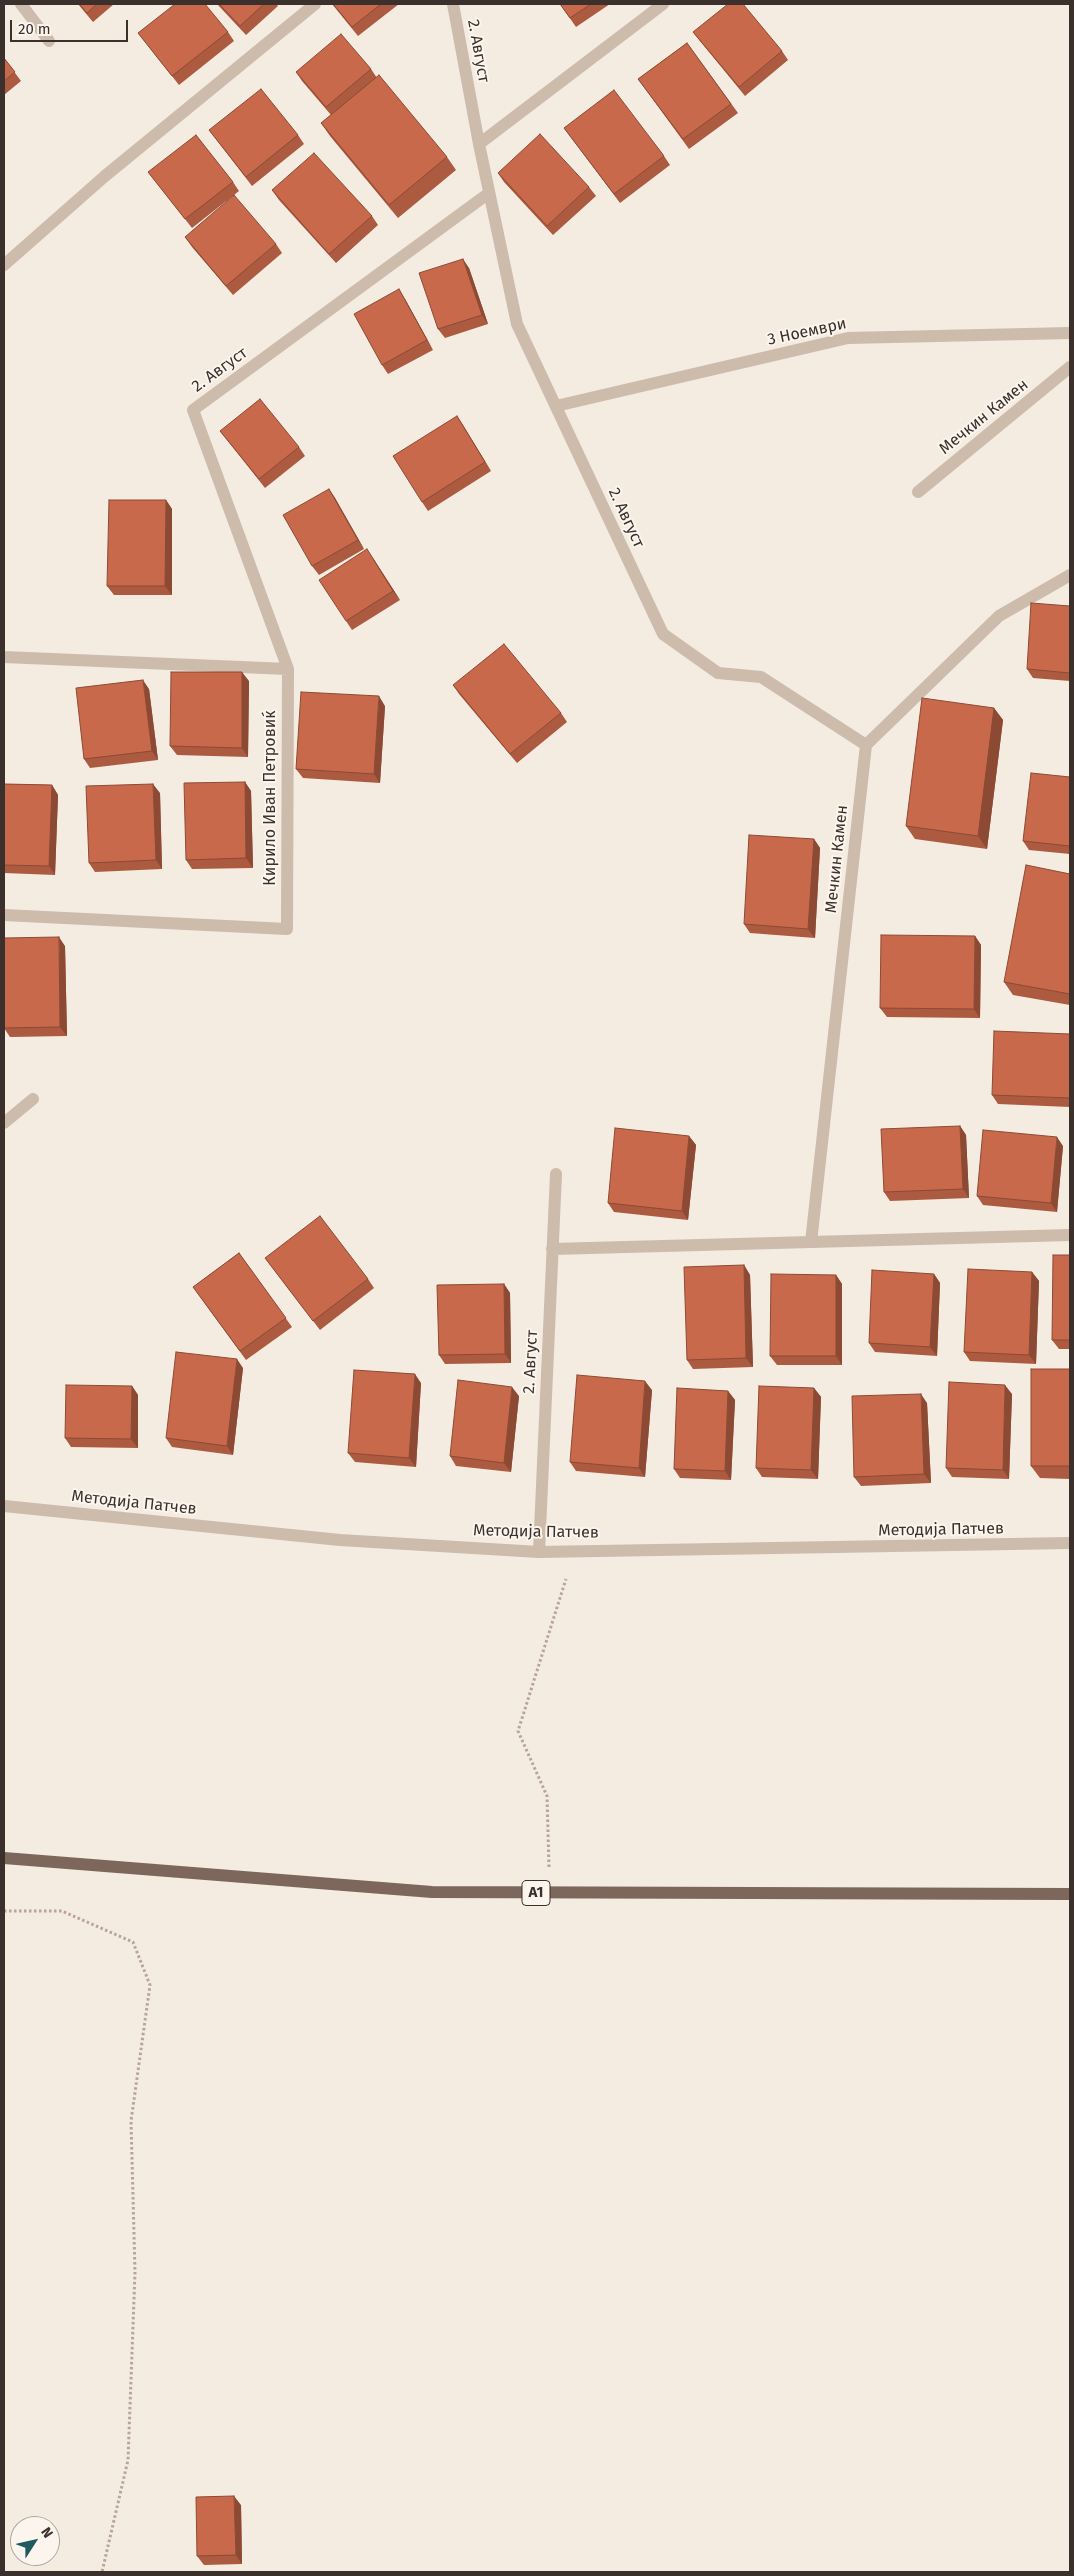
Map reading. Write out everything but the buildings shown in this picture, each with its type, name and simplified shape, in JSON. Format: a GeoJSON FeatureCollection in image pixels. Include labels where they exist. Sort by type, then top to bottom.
{"type":"FeatureCollection","features":[{"type":"Feature","properties":{"kind":"main road","name":"A1"},"geometry":{"type":"LineString","coordinates":[[4,1858],[432,1892],[1070,1894]]}},
{"type":"Feature","properties":{"kind":"street"},"geometry":{"type":"LineString","coordinates":[[21,4],[49,41]]}},
{"type":"Feature","properties":{"kind":"street"},"geometry":{"type":"LineString","coordinates":[[4,265],[105,176],[315,4]]}},
{"type":"Feature","properties":{"kind":"street","name":"2. Август"},"geometry":{"type":"LineString","coordinates":[[453,4],[479,144],[517,324],[663,634],[718,673],[761,677],[866,745]]}},
{"type":"Feature","properties":{"kind":"street"},"geometry":{"type":"LineString","coordinates":[[479,144],[663,4]]}},
{"type":"Feature","properties":{"kind":"street","name":"2. Август"},"geometry":{"type":"LineString","coordinates":[[288,669],[193,410],[489,193]]}},
{"type":"Feature","properties":{"kind":"street","name":"3 Ноември"},"geometry":{"type":"LineString","coordinates":[[556,406],[848,338],[1070,333]]}},
{"type":"Feature","properties":{"kind":"street","name":"Мечкин Камен"},"geometry":{"type":"LineString","coordinates":[[918,492],[1070,367]]}},
{"type":"Feature","properties":{"kind":"street"},"geometry":{"type":"LineString","coordinates":[[866,745],[1000,616],[1070,575]]}},
{"type":"Feature","properties":{"kind":"street"},"geometry":{"type":"LineString","coordinates":[[4,657],[288,669]]}},
{"type":"Feature","properties":{"kind":"street","name":"Кирило Иван Петровиќ"},"geometry":{"type":"LineString","coordinates":[[4,915],[287,929],[288,669]]}},
{"type":"Feature","properties":{"kind":"street","name":"Мечкин Камен"},"geometry":{"type":"LineString","coordinates":[[811,1242],[866,745]]}},
{"type":"Feature","properties":{"kind":"street"},"geometry":{"type":"LineString","coordinates":[[4,1123],[33,1098]]}},
{"type":"Feature","properties":{"kind":"street","name":"2. Август"},"geometry":{"type":"LineString","coordinates":[[538,1552],[556,1174]]}},
{"type":"Feature","properties":{"kind":"street"},"geometry":{"type":"LineString","coordinates":[[552,1249],[1070,1235]]}},
{"type":"Feature","properties":{"kind":"street","name":"Методиjа Патчев"},"geometry":{"type":"LineString","coordinates":[[4,1506],[340,1540],[538,1552],[576,1550],[954,1547],[1070,1543]]}},
{"type":"Feature","properties":{"kind":"path"},"geometry":{"type":"LineString","coordinates":[[550,1893],[547,1796],[518,1731],[576,1550]]}},
{"type":"Feature","properties":{"kind":"path"},"geometry":{"type":"LineString","coordinates":[[4,1911],[62,1911],[133,1942],[150,1985],[131,2121],[135,2272],[128,2460],[102,2572]]}}]}
